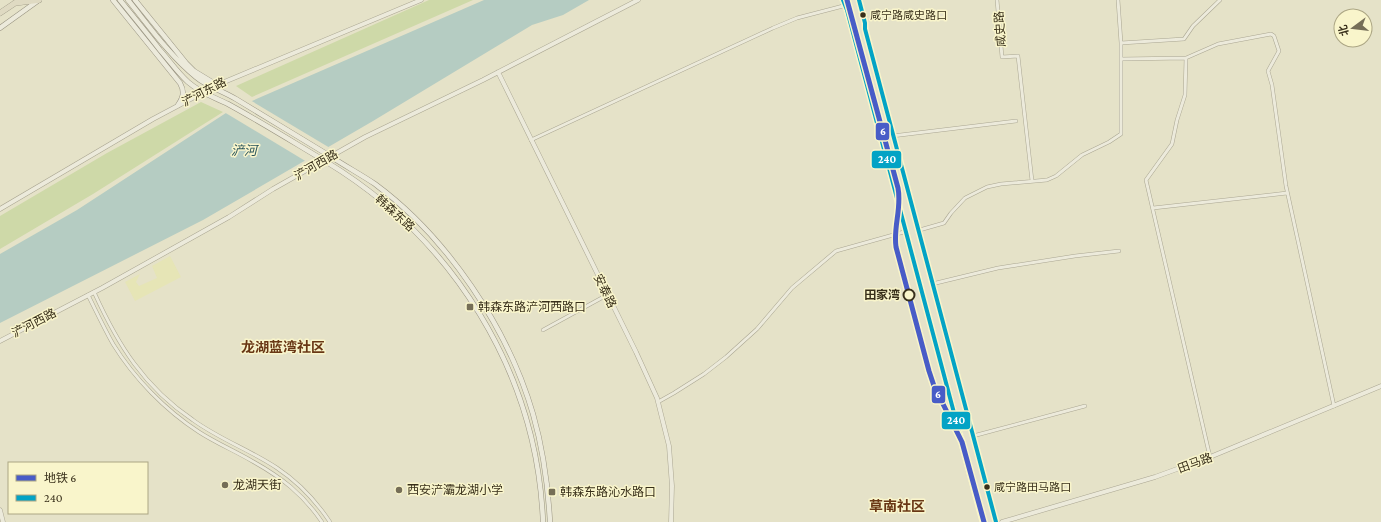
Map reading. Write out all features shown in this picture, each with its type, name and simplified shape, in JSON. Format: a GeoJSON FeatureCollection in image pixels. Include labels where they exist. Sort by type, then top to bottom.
{"type":"FeatureCollection","features":[{"type":"Feature","properties":{"kind":"highway"},"geometry":{"type":"LineString","coordinates":[[0,13],[17,2],[39,0]]}},
{"type":"Feature","properties":{"kind":"main road"},"geometry":{"type":"LineString","coordinates":[[0,28],[39,0]]}},
{"type":"Feature","properties":{"kind":"main road"},"geometry":{"type":"LineString","coordinates":[[113,0],[175,76],[183,90],[183,98],[178,105]]}},
{"type":"Feature","properties":{"kind":"main road","name":"韩森东路"},"geometry":{"type":"LineString","coordinates":[[120,0],[172,65],[187,81],[202,93],[226,104],[352,178],[373,193],[415,230],[441,259],[460,284],[493,337],[516,386],[537,464],[543,522]]}},
{"type":"Feature","properties":{"kind":"main road","name":"韩森东路"},"geometry":{"type":"LineString","coordinates":[[128,0],[179,62],[197,78],[215,86],[324,152],[375,185],[424,228],[447,253],[484,305],[515,365],[531,408],[544,462],[551,522]]}},
{"type":"Feature","properties":{"kind":"main road"},"geometry":{"type":"LineString","coordinates":[[135,0],[186,63],[215,86]]}},
{"type":"Feature","properties":{"kind":"main road"},"geometry":{"type":"LineString","coordinates":[[849,2],[892,136],[913,231],[932,284],[993,522]]}},
{"type":"Feature","properties":{"kind":"main road"},"geometry":{"type":"LineString","coordinates":[[849,2],[913,231],[989,522]]}},
{"type":"Feature","properties":{"kind":"main road"},"geometry":{"type":"LineString","coordinates":[[976,494],[978,482]]}},
{"type":"Feature","properties":{"kind":"main road"},"geometry":{"type":"LineString","coordinates":[[540,522],[542,506]]}},
{"type":"Feature","properties":{"kind":"street","name":"浐河东路"},"geometry":{"type":"LineString","coordinates":[[0,209],[178,105],[215,86],[421,0]]}},
{"type":"Feature","properties":{"kind":"street","name":"浐河西路"},"geometry":{"type":"LineString","coordinates":[[0,341],[94,292],[365,137],[498,72],[638,0]]}},
{"type":"Feature","properties":{"kind":"street"},"geometry":{"type":"LineString","coordinates":[[843,0],[849,2]]}},
{"type":"Feature","properties":{"kind":"street"},"geometry":{"type":"LineString","coordinates":[[859,0],[892,136],[1016,122]]}},
{"type":"Feature","properties":{"kind":"street","name":"咸史路"},"geometry":{"type":"LineString","coordinates":[[997,0],[1002,57],[1018,56],[1032,182]]}},
{"type":"Feature","properties":{"kind":"street"},"geometry":{"type":"LineString","coordinates":[[658,402],[704,374],[726,357],[757,329],[792,288],[836,251],[944,222],[965,198],[987,188],[1001,184],[1048,180],[1056,176],[1082,155],[1109,142],[1121,134],[1121,43],[1118,0]]}},
{"type":"Feature","properties":{"kind":"street"},"geometry":{"type":"LineString","coordinates":[[1121,43],[1184,39],[1193,26],[1220,0]]}},
{"type":"Feature","properties":{"kind":"street"},"geometry":{"type":"LineString","coordinates":[[531,140],[773,28],[797,18],[849,2]]}},
{"type":"Feature","properties":{"kind":"street"},"geometry":{"type":"LineString","coordinates":[[1121,59],[1186,58],[1218,44],[1271,34],[1274,36],[1279,51],[1268,71],[1272,85],[1287,193],[1334,406]]}},
{"type":"Feature","properties":{"kind":"street"},"geometry":{"type":"LineString","coordinates":[[1186,58],[1185,95],[1177,120],[1172,144],[1146,180],[1210,457]]}},
{"type":"Feature","properties":{"kind":"street"},"geometry":{"type":"LineString","coordinates":[[163,61],[172,65],[175,76]]}},
{"type":"Feature","properties":{"kind":"street","name":"安泰路"},"geometry":{"type":"LineString","coordinates":[[498,72],[636,352],[658,402],[669,446],[672,486],[671,522]]}},
{"type":"Feature","properties":{"kind":"street"},"geometry":{"type":"LineString","coordinates":[[1153,208],[1287,193]]}},
{"type":"Feature","properties":{"kind":"street"},"geometry":{"type":"LineString","coordinates":[[913,231],[983,522]]}},
{"type":"Feature","properties":{"kind":"street"},"geometry":{"type":"LineString","coordinates":[[996,522],[932,284],[998,268],[1076,256],[1119,252]]}},
{"type":"Feature","properties":{"kind":"street"},"geometry":{"type":"LineString","coordinates":[[94,292],[122,348],[136,366],[162,394],[182,413],[207,430],[278,468],[304,490],[322,510],[330,522]]}},
{"type":"Feature","properties":{"kind":"street"},"geometry":{"type":"LineString","coordinates":[[543,330],[607,294]]}},
{"type":"Feature","properties":{"kind":"street"},"geometry":{"type":"LineString","coordinates":[[88,295],[122,357],[131,370],[160,402],[199,432],[252,461],[287,483],[306,500],[322,522]]}},
{"type":"Feature","properties":{"kind":"street","name":"田马路"},"geometry":{"type":"LineString","coordinates":[[1002,522],[1155,477],[1210,457],[1381,386]]}},
{"type":"Feature","properties":{"kind":"street"},"geometry":{"type":"LineString","coordinates":[[973,436],[1085,406]]}},
{"type":"Feature","properties":{"kind":"street"},"geometry":{"type":"LineString","coordinates":[[0,510],[3,522]]}},
{"type":"Feature","properties":{"kind":"green space"},"geometry":{"type":"Polygon","coordinates":[[[429,0],[473,0],[252,97],[236,86],[429,0]]]}},
{"type":"Feature","properties":{"kind":"green space"},"geometry":{"type":"Polygon","coordinates":[[[201,102],[223,112],[93,194],[0,249],[0,216],[107,153],[201,102]]]}},
{"type":"Feature","properties":{"kind":"green space"},"geometry":{"type":"Polygon","coordinates":[[[170,256],[181,277],[135,301],[125,282],[140,274],[136,282],[139,286],[157,278],[152,266],[170,256]]]}},
{"type":"Feature","properties":{"kind":"water","name":"浐河"},"geometry":{"type":"Polygon","coordinates":[[[484,0],[589,0],[563,15],[532,25],[373,121],[203,220],[0,323],[0,254],[77,210],[229,111],[484,0]]]}},
{"type":"Feature","properties":{"kind":"pier"},"geometry":{"type":"Polygon","coordinates":[[[250,100],[330,148],[307,162],[224,112],[250,100]]]}},
{"type":"Feature","properties":{"kind":"metro line","name":"6"},"geometry":{"type":"LineString","coordinates":[[847,0],[898,188],[899,203],[895,240],[896,247],[929,371],[934,386],[962,442],[984,522]]}},
{"type":"Feature","properties":{"kind":"transit line","name":"240"},"geometry":{"type":"LineString","coordinates":[[843,0],[847,10],[983,522]]}},
{"type":"Feature","properties":{"kind":"transit line","name":"240"},"geometry":{"type":"LineString","coordinates":[[859,0],[865,23],[865,29],[996,522]]}},
{"type":"Feature","properties":{"kind":"place","name":"咸宁路咸史路口"},"geometry":{"type":"Point","coordinates":[863,15]}},
{"type":"Feature","properties":{"kind":"place","name":"田家湾"},"geometry":{"type":"Point","coordinates":[909,295]}},
{"type":"Feature","properties":{"kind":"place","name":"韩森东路浐河西路口"},"geometry":{"type":"Point","coordinates":[470,307]}},
{"type":"Feature","properties":{"kind":"place","name":"龙湖天街"},"geometry":{"type":"Point","coordinates":[225,485]}},
{"type":"Feature","properties":{"kind":"place","name":"咸宁路田马路口"},"geometry":{"type":"Point","coordinates":[987,487]}},
{"type":"Feature","properties":{"kind":"place","name":"西安浐灞龙湖小学"},"geometry":{"type":"Point","coordinates":[399,490]}},
{"type":"Feature","properties":{"kind":"place","name":"韩森东路沁水路口"},"geometry":{"type":"Point","coordinates":[552,492]}},
{"type":"Feature","properties":{"kind":"district","name":"龙湖蓝湾社区"},"geometry":{"type":"Point","coordinates":[283,347]}},
{"type":"Feature","properties":{"kind":"district","name":"草南社区"},"geometry":{"type":"Point","coordinates":[897,506]}}]}
